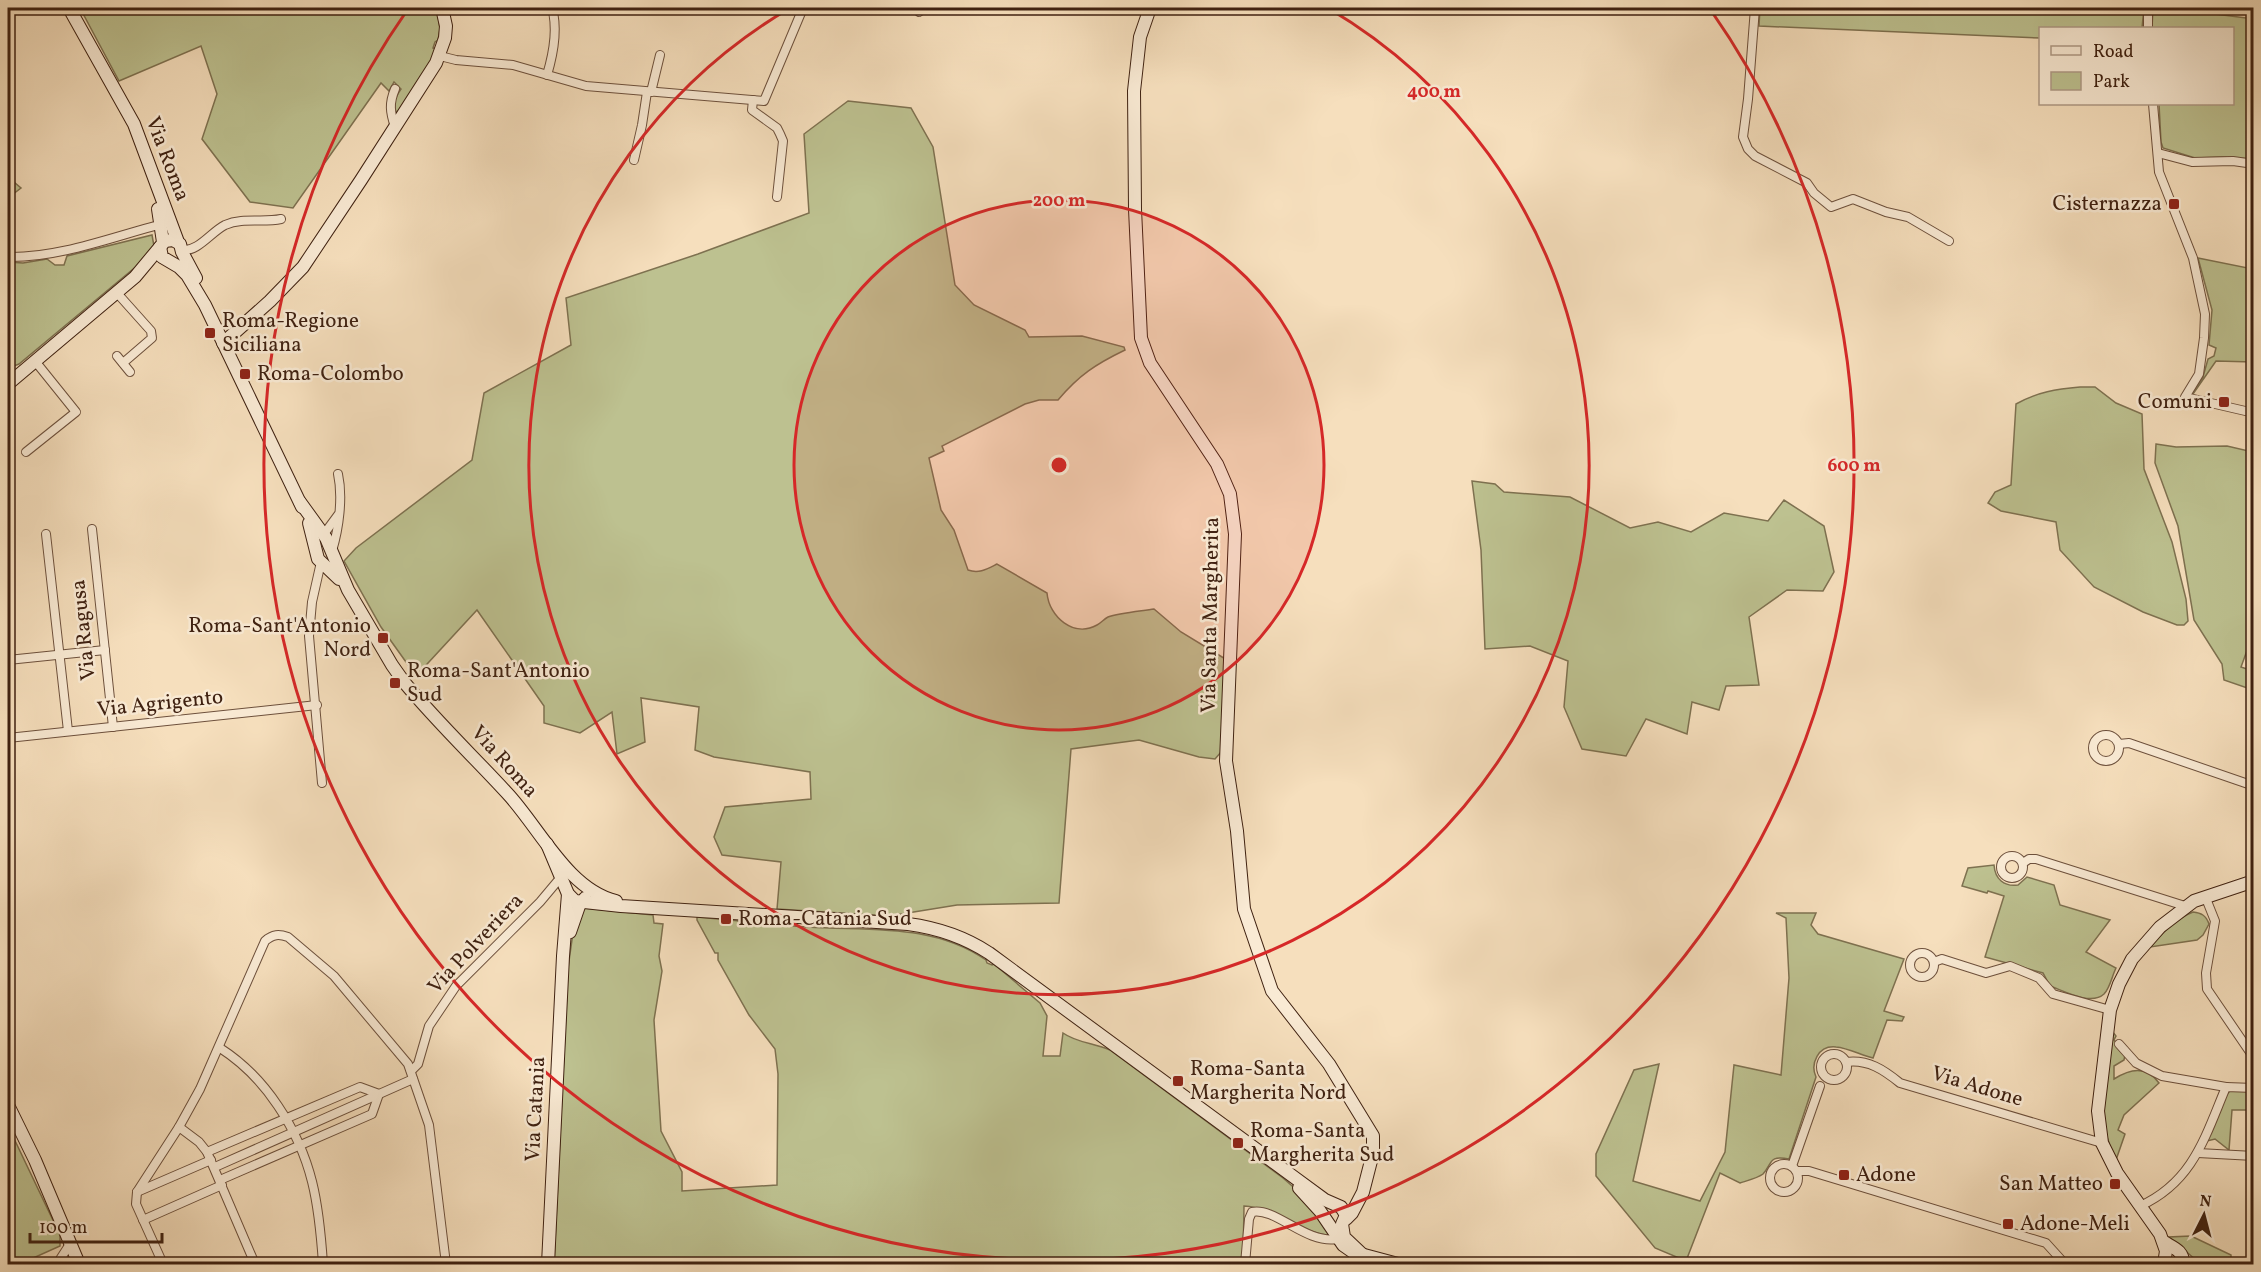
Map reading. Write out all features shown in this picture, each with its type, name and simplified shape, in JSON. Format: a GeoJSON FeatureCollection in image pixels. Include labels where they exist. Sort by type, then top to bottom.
{"type":"FeatureCollection","features":[{"type":"Feature","properties":{"kind":"street","name":"Via Roma"},"geometry":{"type":"LineString","coordinates":[[69,8],[134,124],[180,248],[199,283],[206,305]]}},
{"type":"Feature","properties":{"kind":"street"},"geometry":{"type":"LineString","coordinates":[[161,245],[160,254],[187,275],[206,305],[223,343],[270,301],[303,267],[395,127],[438,60],[446,26],[442,8]]}},
{"type":"Feature","properties":{"kind":"street"},"geometry":{"type":"LineString","coordinates":[[547,75],[552,58],[554,16],[552,8]]}},
{"type":"Feature","properties":{"kind":"street"},"geometry":{"type":"LineString","coordinates":[[438,60],[513,65],[586,86],[764,101],[802,8]]}},
{"type":"Feature","properties":{"kind":"street","name":"Via Santa Margherita"},"geometry":{"type":"LineString","coordinates":[[1150,8],[1140,38],[1134,91],[1135,209],[1141,338],[1150,363],[1217,464],[1230,494],[1235,534],[1226,761],[1237,831],[1246,918],[1272,991],[1321,1053],[1373,1136],[1374,1144],[1367,1179],[1356,1205],[1344,1221]]}},
{"type":"Feature","properties":{"kind":"street"},"geometry":{"type":"LineString","coordinates":[[1755,8],[1743,137],[1748,149],[1755,156],[1807,183],[1814,193],[1831,207],[1853,199],[1886,212],[1908,217],[1949,241]]}},
{"type":"Feature","properties":{"kind":"street"},"geometry":{"type":"LineString","coordinates":[[2148,8],[2148,27]]}},
{"type":"Feature","properties":{"kind":"street"},"geometry":{"type":"LineString","coordinates":[[634,160],[660,55]]}},
{"type":"Feature","properties":{"kind":"street"},"geometry":{"type":"LineString","coordinates":[[395,89],[390,102],[390,114],[395,127]]}},
{"type":"Feature","properties":{"kind":"street","name":"Via Roma"},"geometry":{"type":"LineString","coordinates":[[116,93],[159,212],[162,224],[161,245]]}},
{"type":"Feature","properties":{"kind":"street"},"geometry":{"type":"LineString","coordinates":[[753,100],[752,110],[777,128],[783,141],[777,197]]}},
{"type":"Feature","properties":{"kind":"street"},"geometry":{"type":"LineString","coordinates":[[2153,105],[2159,172],[2193,258],[2205,314],[2199,374],[2185,397],[2253,413]]}},
{"type":"Feature","properties":{"kind":"street"},"geometry":{"type":"LineString","coordinates":[[2158,153],[2192,162],[2233,161],[2253,164]]}},
{"type":"Feature","properties":{"kind":"street"},"geometry":{"type":"LineString","coordinates":[[9,379],[35,361],[135,277],[161,245],[170,239],[186,251],[230,223],[281,219]]}},
{"type":"Feature","properties":{"kind":"street"},"geometry":{"type":"LineString","coordinates":[[8,257],[58,252],[162,224]]}},
{"type":"Feature","properties":{"kind":"street"},"geometry":{"type":"LineString","coordinates":[[135,277],[178,259],[180,248]]}},
{"type":"Feature","properties":{"kind":"street"},"geometry":{"type":"LineString","coordinates":[[117,292],[151,331],[152,338],[120,360],[130,372]]}},
{"type":"Feature","properties":{"kind":"street","name":"Via Roma"},"geometry":{"type":"LineString","coordinates":[[223,343],[300,502],[319,535],[318,560],[327,558],[404,682],[510,795],[547,844]]}},
{"type":"Feature","properties":{"kind":"street"},"geometry":{"type":"LineString","coordinates":[[26,452],[76,412],[35,361]]}},
{"type":"Feature","properties":{"kind":"street"},"geometry":{"type":"LineString","coordinates":[[322,783],[317,705],[309,636],[312,602],[339,515],[338,474]]}},
{"type":"Feature","properties":{"kind":"street"},"geometry":{"type":"LineString","coordinates":[[319,535],[339,515]]}},
{"type":"Feature","properties":{"kind":"street","name":"Via Ragusa"},"geometry":{"type":"LineString","coordinates":[[92,529],[113,727]]}},
{"type":"Feature","properties":{"kind":"street"},"geometry":{"type":"LineString","coordinates":[[46,534],[68,731]]}},
{"type":"Feature","properties":{"kind":"street"},"geometry":{"type":"LineString","coordinates":[[8,660],[105,650]]}},
{"type":"Feature","properties":{"kind":"street","name":"Via Agrigento"},"geometry":{"type":"LineString","coordinates":[[8,738],[317,705]]}},
{"type":"Feature","properties":{"kind":"street"},"geometry":{"type":"LineString","coordinates":[[2119,744],[2129,743],[2253,786]]}},
{"type":"Feature","properties":{"kind":"street"},"geometry":{"type":"LineString","coordinates":[[547,844],[561,877],[579,894],[647,907],[908,924],[946,931],[968,940],[989,952],[1280,1167],[1345,1212],[1342,1231],[1347,1242],[1362,1254]]}},
{"type":"Feature","properties":{"kind":"street"},"geometry":{"type":"LineString","coordinates":[[547,844],[572,873],[579,894]]}},
{"type":"Feature","properties":{"kind":"street"},"geometry":{"type":"LineString","coordinates":[[2023,864],[2029,859],[2036,859],[2185,906]]}},
{"type":"Feature","properties":{"kind":"street","name":"Via Polveriera"},"geometry":{"type":"LineString","coordinates":[[412,1075],[418,1064],[429,1026],[456,986],[540,902],[561,877]]}},
{"type":"Feature","properties":{"kind":"street"},"geometry":{"type":"LineString","coordinates":[[2164,1264],[2166,1251],[2164,1242],[2117,1173],[2102,1143],[2098,1111],[2110,1010],[2119,984],[2132,958],[2160,927],[2185,906],[2205,896],[2253,881]]}},
{"type":"Feature","properties":{"kind":"street","name":"Via Catania"},"geometry":{"type":"LineString","coordinates":[[548,1264],[563,956],[579,894]]}},
{"type":"Feature","properties":{"kind":"street"},"geometry":{"type":"LineString","coordinates":[[2205,896],[2215,921],[2206,973],[2207,989],[2253,1058]]}},
{"type":"Feature","properties":{"kind":"street"},"geometry":{"type":"LineString","coordinates":[[163,1264],[135,1204],[137,1192],[179,1127],[220,1048],[265,941],[275,935],[282,935],[334,976],[408,1064],[429,1125],[446,1264]]}},
{"type":"Feature","properties":{"kind":"street"},"geometry":{"type":"LineString","coordinates":[[1934,962],[1942,959],[1986,973],[2010,966],[2039,978],[2053,994],[2110,1010]]}},
{"type":"Feature","properties":{"kind":"street"},"geometry":{"type":"LineString","coordinates":[[2119,1044],[2136,1063],[2162,1076],[2226,1087],[2253,1088]]}},
{"type":"Feature","properties":{"kind":"street"},"geometry":{"type":"LineString","coordinates":[[220,1048],[259,1078],[287,1118],[301,1145],[316,1194],[324,1264]]}},
{"type":"Feature","properties":{"kind":"street","name":"Via Adone"},"geometry":{"type":"LineString","coordinates":[[1846,1062],[1861,1062],[1882,1068],[1900,1083],[2102,1143]]}},
{"type":"Feature","properties":{"kind":"street"},"geometry":{"type":"LineString","coordinates":[[137,1192],[211,1160],[294,1131],[379,1094],[412,1075]]}},
{"type":"Feature","properties":{"kind":"street"},"geometry":{"type":"LineString","coordinates":[[1820,1086],[1795,1168],[1809,1170],[2046,1243],[2065,1264]]}},
{"type":"Feature","properties":{"kind":"street"},"geometry":{"type":"LineString","coordinates":[[211,1160],[287,1118],[360,1087],[379,1094]]}},
{"type":"Feature","properties":{"kind":"street"},"geometry":{"type":"LineString","coordinates":[[2140,1206],[2156,1199],[2181,1178],[2198,1153],[2226,1087]]}},
{"type":"Feature","properties":{"kind":"street"},"geometry":{"type":"LineString","coordinates":[[143,1220],[372,1114],[379,1094]]}},
{"type":"Feature","properties":{"kind":"street"},"geometry":{"type":"LineString","coordinates":[[8,1105],[35,1160],[79,1264]]}},
{"type":"Feature","properties":{"kind":"street"},"geometry":{"type":"LineString","coordinates":[[179,1127],[199,1142],[211,1160],[255,1264]]}},
{"type":"Feature","properties":{"kind":"street"},"geometry":{"type":"LineString","coordinates":[[2198,1153],[2253,1156]]}},
{"type":"Feature","properties":{"kind":"street"},"geometry":{"type":"LineString","coordinates":[[1280,1167],[1310,1198],[1328,1222],[1337,1239],[1353,1252],[1398,1264]]}},
{"type":"Feature","properties":{"kind":"street"},"geometry":{"type":"LineString","coordinates":[[1328,1222],[1327,1210],[1356,1195],[1367,1179]]}},
{"type":"Feature","properties":{"kind":"street"},"geometry":{"type":"LineString","coordinates":[[1245,1264],[1249,1219],[1252,1212],[1267,1214],[1319,1239],[1337,1239]]}},
{"type":"Feature","properties":{"kind":"street"},"geometry":{"type":"LineString","coordinates":[[1328,1222],[1335,1226],[1344,1221]]}},
{"type":"Feature","properties":{"kind":"street"},"geometry":{"type":"LineString","coordinates":[[2164,1242],[2180,1251],[2184,1264]]}},
{"type":"Feature","properties":{"kind":"street"},"geometry":{"type":"LineString","coordinates":[[57,1264],[70,1244]]}},
{"type":"Feature","properties":{"kind":"green space"},"geometry":{"type":"Polygon","coordinates":[[[80,8],[435,8],[440,29],[431,62],[398,116],[395,102],[401,89],[394,82],[389,91],[381,83],[293,208],[250,202],[202,139],[217,94],[201,46],[119,81],[80,8]]]}},
{"type":"Feature","properties":{"kind":"green space"},"geometry":{"type":"Polygon","coordinates":[[[1760,8],[2144,8],[2142,27],[2039,27],[2039,38],[1759,26],[1760,8]]]}},
{"type":"Feature","properties":{"kind":"green space"},"geometry":{"type":"Polygon","coordinates":[[[2153,8],[2200,8],[2200,12],[2246,18],[2253,12],[2253,159],[2195,158],[2163,148],[2161,142],[2159,105],[2234,105],[2234,27],[2152,27],[2153,8]]]}},
{"type":"Feature","properties":{"kind":"green space"},"geometry":{"type":"Polygon","coordinates":[[[848,101],[911,108],[933,147],[955,285],[974,305],[1025,330],[1029,337],[1082,336],[1124,347],[1125,350],[1088,371],[1058,400],[1039,400],[1025,404],[942,446],[944,451],[929,458],[941,510],[954,530],[968,570],[979,571],[997,564],[1047,593],[1052,610],[1058,617],[1064,623],[1080,629],[1097,625],[1107,618],[1124,613],[1154,609],[1181,632],[1227,660],[1222,751],[1215,759],[1199,757],[1139,740],[1071,749],[1059,903],[957,905],[889,916],[777,909],[781,862],[722,855],[714,837],[725,807],[811,799],[810,772],[714,757],[695,750],[699,707],[641,698],[645,742],[617,754],[612,712],[580,733],[544,723],[544,706],[477,610],[416,676],[381,627],[344,561],[356,548],[472,460],[484,393],[571,345],[566,298],[698,254],[809,213],[804,134],[848,101]]]}},
{"type":"Feature","properties":{"kind":"green space"},"geometry":{"type":"Polygon","coordinates":[[[8,177],[21,188],[8,198],[8,177]]]}},
{"type":"Feature","properties":{"kind":"green space"},"geometry":{"type":"Polygon","coordinates":[[[152,235],[154,246],[144,260],[19,364],[14,366],[8,363],[8,262],[23,263],[47,259],[55,265],[64,265],[67,256],[152,235]]]}},
{"type":"Feature","properties":{"kind":"green space"},"geometry":{"type":"Polygon","coordinates":[[[2198,258],[2253,269],[2253,362],[2216,361],[2191,394],[2203,377],[2208,359],[2214,356],[2216,348],[2209,345],[2212,310],[2198,258]]]}},
{"type":"Feature","properties":{"kind":"green space"},"geometry":{"type":"Polygon","coordinates":[[[2095,387],[2116,403],[2142,414],[2144,469],[2172,542],[2186,599],[2188,621],[2184,625],[2177,625],[2143,612],[2094,587],[2060,550],[2056,522],[2001,511],[1988,503],[1995,492],[2011,485],[2016,404],[2047,392],[2095,387]]]}},
{"type":"Feature","properties":{"kind":"green space"},"geometry":{"type":"Polygon","coordinates":[[[2156,444],[2176,447],[2227,446],[2253,452],[2253,634],[2241,667],[2253,671],[2253,690],[2224,680],[2222,664],[2194,620],[2178,526],[2155,463],[2156,444]]]}},
{"type":"Feature","properties":{"kind":"green space"},"geometry":{"type":"Polygon","coordinates":[[[1472,481],[1495,484],[1504,492],[1570,497],[1630,528],[1658,522],[1691,532],[1724,513],[1768,521],[1784,500],[1824,526],[1834,572],[1823,591],[1787,590],[1749,617],[1759,685],[1726,686],[1719,710],[1692,702],[1687,734],[1646,719],[1626,756],[1582,749],[1564,707],[1568,661],[1530,646],[1485,649],[1481,550],[1472,481]]]}},
{"type":"Feature","properties":{"kind":"green space"},"geometry":{"type":"Polygon","coordinates":[[[1994,865],[1998,878],[2008,885],[2018,885],[2027,877],[2054,885],[2060,905],[2110,920],[2086,952],[2116,968],[2104,994],[2092,999],[2077,996],[2050,986],[2043,973],[1985,957],[2004,896],[1962,886],[1968,868],[1994,865]]]}},
{"type":"Feature","properties":{"kind":"green space"},"geometry":{"type":"Polygon","coordinates":[[[584,908],[653,915],[654,923],[663,924],[659,956],[662,971],[654,1020],[661,1131],[682,1172],[682,1191],[777,1185],[778,1074],[775,1049],[749,1015],[697,917],[794,926],[877,929],[922,934],[944,940],[966,948],[986,960],[987,963],[994,964],[1040,1003],[1047,1016],[1043,1056],[1060,1056],[1063,1033],[1074,1039],[1110,1050],[1283,1178],[1299,1192],[1333,1236],[1310,1231],[1267,1211],[1244,1206],[1243,1264],[554,1264],[568,968],[574,926],[584,908]]]}},
{"type":"Feature","properties":{"kind":"green space"},"geometry":{"type":"Polygon","coordinates":[[[2193,912],[2203,915],[2209,924],[2197,940],[2150,947],[2175,922],[2193,912]]]}},
{"type":"Feature","properties":{"kind":"green space"},"geometry":{"type":"Polygon","coordinates":[[[1776,913],[1816,913],[1811,925],[1818,934],[1904,959],[1884,1011],[1904,1017],[1902,1021],[1887,1020],[1873,1058],[1836,1047],[1820,1052],[1814,1067],[1816,1077],[1789,1159],[1774,1159],[1763,1174],[1740,1183],[1720,1173],[1686,1261],[1655,1248],[1596,1176],[1596,1154],[1634,1070],[1659,1064],[1633,1181],[1700,1201],[1725,1152],[1734,1065],[1781,1075],[1789,978],[1786,918],[1776,913]]]}},
{"type":"Feature","properties":{"kind":"green space"},"geometry":{"type":"Polygon","coordinates":[[[2112,1031],[2116,1036],[2114,1040],[2125,1055],[2124,1060],[2114,1066],[2114,1079],[2138,1070],[2149,1073],[2159,1083],[2124,1115],[2118,1130],[2125,1134],[2116,1160],[2109,1145],[2104,1113],[2112,1031]]]}},
{"type":"Feature","properties":{"kind":"green space"},"geometry":{"type":"Polygon","coordinates":[[[2230,1091],[2251,1091],[2250,1110],[2232,1110],[2229,1150],[2215,1139],[2207,1141],[2226,1095],[2230,1091]]]}},
{"type":"Feature","properties":{"kind":"green space"},"geometry":{"type":"Polygon","coordinates":[[[8,1126],[60,1235],[60,1246],[20,1264],[8,1264],[8,1126]]]}},
{"type":"Feature","properties":{"kind":"green space"},"geometry":{"type":"Polygon","coordinates":[[[2191,1236],[2231,1255],[2231,1264],[2195,1264],[2196,1260],[2169,1237],[2191,1236]]]}},
{"type":"Feature","properties":{"kind":"place","name":"Cisternazza"},"geometry":{"type":"Point","coordinates":[2174,204]}},
{"type":"Feature","properties":{"kind":"place","name":"Roma-Regione Siciliana"},"geometry":{"type":"Point","coordinates":[210,333]}},
{"type":"Feature","properties":{"kind":"place","name":"Roma-Colombo"},"geometry":{"type":"Point","coordinates":[245,374]}},
{"type":"Feature","properties":{"kind":"place","name":"Comuni"},"geometry":{"type":"Point","coordinates":[2224,402]}},
{"type":"Feature","properties":{"kind":"place","name":"Roma-Sant'Antonio Nord"},"geometry":{"type":"Point","coordinates":[383,638]}},
{"type":"Feature","properties":{"kind":"place","name":"Roma-Sant'Antonio Sud"},"geometry":{"type":"Point","coordinates":[395,683]}},
{"type":"Feature","properties":{"kind":"place","name":"Roma-Catania Sud"},"geometry":{"type":"Point","coordinates":[726,919]}},
{"type":"Feature","properties":{"kind":"place","name":"Roma-Santa Margherita Nord"},"geometry":{"type":"Point","coordinates":[1178,1081]}},
{"type":"Feature","properties":{"kind":"place","name":"Roma-Santa Margherita Sud"},"geometry":{"type":"Point","coordinates":[1238,1143]}},
{"type":"Feature","properties":{"kind":"place","name":"Adone"},"geometry":{"type":"Point","coordinates":[1844,1175]}},
{"type":"Feature","properties":{"kind":"place","name":"San Matteo"},"geometry":{"type":"Point","coordinates":[2115,1184]}},
{"type":"Feature","properties":{"kind":"place","name":"Adone-Meli"},"geometry":{"type":"Point","coordinates":[2008,1224]}}]}
